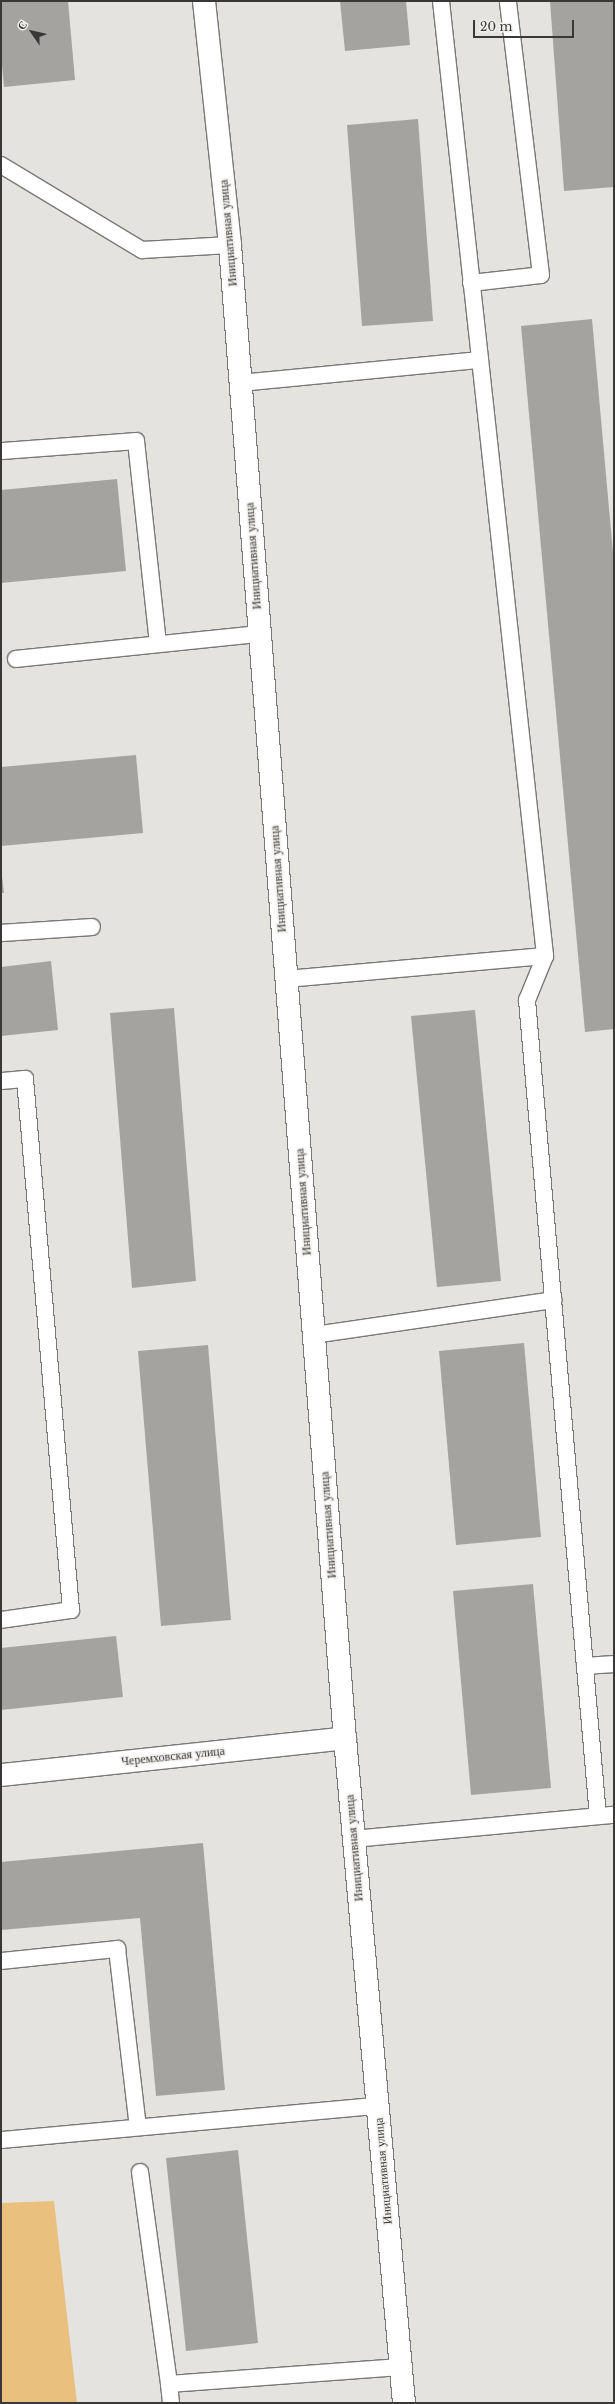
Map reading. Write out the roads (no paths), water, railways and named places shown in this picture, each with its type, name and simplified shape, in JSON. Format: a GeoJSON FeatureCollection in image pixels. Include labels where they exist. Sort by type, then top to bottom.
{"type":"FeatureCollection","features":[{"type":"Feature","properties":{"kind":"main road","name":"Инициативная улица"},"geometry":{"type":"LineString","coordinates":[[204,1],[230,245],[353,1839],[404,2403]]}},
{"type":"Feature","properties":{"kind":"main road","name":"Черемховская улица"},"geometry":{"type":"LineString","coordinates":[[1,1774],[345,1738]]}},
{"type":"Feature","properties":{"kind":"lane"},"geometry":{"type":"LineString","coordinates":[[441,1],[544,956],[527,1000],[598,1816]]}},
{"type":"Feature","properties":{"kind":"lane"},"geometry":{"type":"LineString","coordinates":[[471,283],[541,275],[508,1]]}},
{"type":"Feature","properties":{"kind":"lane"},"geometry":{"type":"LineString","coordinates":[[1,165],[142,250],[230,245]]}},
{"type":"Feature","properties":{"kind":"lane"},"geometry":{"type":"LineString","coordinates":[[240,383],[480,360]]}},
{"type":"Feature","properties":{"kind":"lane"},"geometry":{"type":"LineString","coordinates":[[1,451],[136,441],[158,644]]}},
{"type":"Feature","properties":{"kind":"lane"},"geometry":{"type":"LineString","coordinates":[[16,659],[259,634]]}},
{"type":"Feature","properties":{"kind":"lane"},"geometry":{"type":"LineString","coordinates":[[1,933],[92,927]]}},
{"type":"Feature","properties":{"kind":"lane"},"geometry":{"type":"LineString","coordinates":[[286,979],[544,956]]}},
{"type":"Feature","properties":{"kind":"lane"},"geometry":{"type":"LineString","coordinates":[[1,1081],[26,1079],[71,1610],[1,1620]]}},
{"type":"Feature","properties":{"kind":"lane"},"geometry":{"type":"LineString","coordinates":[[314,1335],[553,1300]]}},
{"type":"Feature","properties":{"kind":"lane"},"geometry":{"type":"LineString","coordinates":[[585,1666],[614,1664]]}},
{"type":"Feature","properties":{"kind":"lane"},"geometry":{"type":"LineString","coordinates":[[353,1839],[614,1815]]}},
{"type":"Feature","properties":{"kind":"lane"},"geometry":{"type":"LineString","coordinates":[[1,1961],[117,1949],[138,2127]]}},
{"type":"Feature","properties":{"kind":"lane"},"geometry":{"type":"LineString","coordinates":[[1,2140],[377,2106]]}},
{"type":"Feature","properties":{"kind":"lane"},"geometry":{"type":"LineString","coordinates":[[140,2172],[171,2403]]}},
{"type":"Feature","properties":{"kind":"lane"},"geometry":{"type":"LineString","coordinates":[[169,2384],[400,2367]]}}]}
